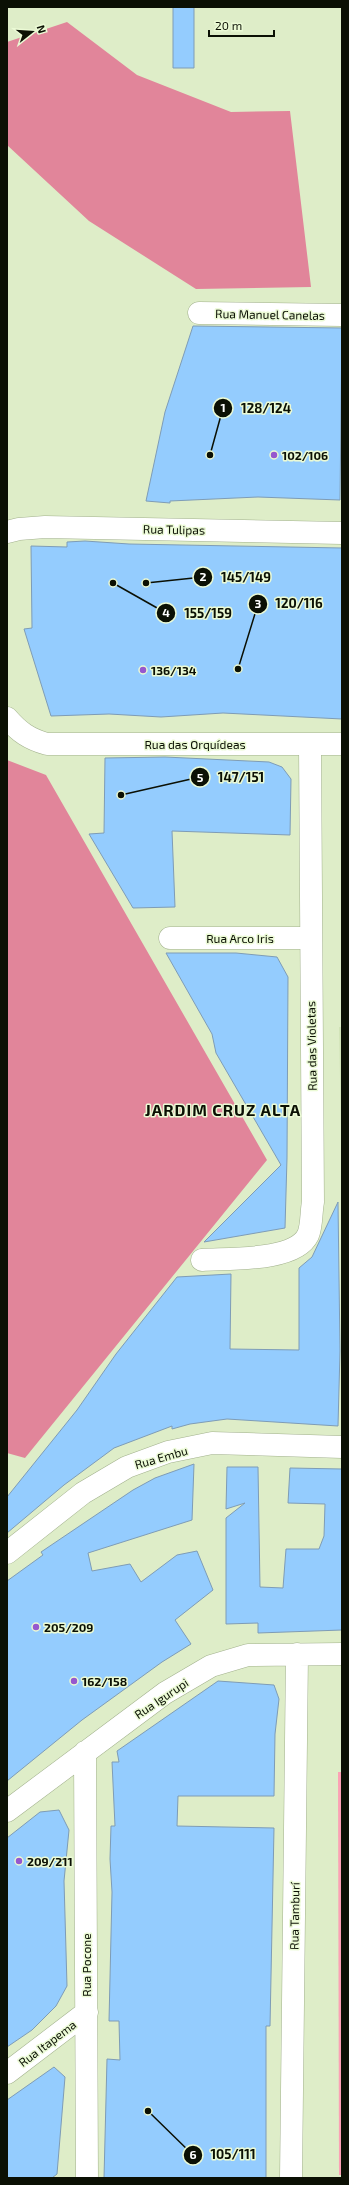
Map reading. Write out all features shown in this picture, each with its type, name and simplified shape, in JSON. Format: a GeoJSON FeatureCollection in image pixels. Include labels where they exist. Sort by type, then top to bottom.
{"type":"FeatureCollection","features":[{"type":"Feature","properties":{"kind":"street","name":"Rua Manuel Canelas"},"geometry":{"type":"LineString","coordinates":[[198,313],[342,315]]}},
{"type":"Feature","properties":{"kind":"street","name":"Rua Tulipas"},"geometry":{"type":"LineString","coordinates":[[7,532],[19,529],[45,527],[342,533]]}},
{"type":"Feature","properties":{"kind":"street","name":"Rua das Orquídeas"},"geometry":{"type":"LineString","coordinates":[[7,718],[21,733],[34,740],[47,744],[342,744]]}},
{"type":"Feature","properties":{"kind":"street","name":"Rua das Violetas"},"geometry":{"type":"LineString","coordinates":[[202,1260],[281,1254],[302,1244],[308,1234],[313,1202],[310,938],[310,744]]}},
{"type":"Feature","properties":{"kind":"street","name":"Rua Arco Iris"},"geometry":{"type":"LineString","coordinates":[[170,938],[310,938]]}},
{"type":"Feature","properties":{"kind":"street","name":"Rua Embu"},"geometry":{"type":"LineString","coordinates":[[7,1553],[83,1493],[127,1467],[168,1452],[212,1443],[342,1447]]}},
{"type":"Feature","properties":{"kind":"street","name":"Rua Tamburí"},"geometry":{"type":"LineString","coordinates":[[291,2178],[297,1654]]}},
{"type":"Feature","properties":{"kind":"street","name":"Rua Igurupi"},"geometry":{"type":"LineString","coordinates":[[7,1811],[165,1693],[211,1666],[248,1656],[342,1654]]}},
{"type":"Feature","properties":{"kind":"street","name":"Rua Pocone"},"geometry":{"type":"LineString","coordinates":[[85,1752],[87,2178]]}},
{"type":"Feature","properties":{"kind":"street","name":"Rua Itapema"},"geometry":{"type":"LineString","coordinates":[[7,2073],[87,2012]]}},
{"type":"Feature","properties":{"kind":"shaded area"},"geometry":{"type":"Polygon","coordinates":[[[67,22],[137,75],[231,112],[290,111],[311,287],[196,289],[89,221],[7,145],[7,42],[67,22]]]}},
{"type":"Feature","properties":{"kind":"shaded area"},"geometry":{"type":"Polygon","coordinates":[[[7,760],[46,775],[267,1160],[25,1458],[7,1453],[7,760]]]}},
{"type":"Feature","properties":{"kind":"shaded area"},"geometry":{"type":"Polygon","coordinates":[[[339,1027],[342,1027],[342,1184],[339,1027]]]}},
{"type":"Feature","properties":{"kind":"shaded area"},"geometry":{"type":"Polygon","coordinates":[[[338,1772],[342,1772],[342,2175],[339,2175],[338,1772]]]}},
{"type":"Feature","properties":{"kind":"building"},"geometry":{"type":"Polygon","coordinates":[[[173,7],[194,7],[194,68],[173,68],[173,7]]]}},
{"type":"Feature","properties":{"kind":"building"},"geometry":{"type":"Polygon","coordinates":[[[193,326],[342,328],[340,500],[258,497],[170,501],[170,503],[146,501],[165,412],[193,326]]]}},
{"type":"Feature","properties":{"kind":"building"},"geometry":{"type":"Polygon","coordinates":[[[85,541],[129,544],[342,548],[342,719],[223,713],[161,717],[109,714],[51,716],[24,629],[32,628],[31,546],[67,547],[67,542],[85,541]]]}},
{"type":"Feature","properties":{"kind":"building"},"geometry":{"type":"Polygon","coordinates":[[[165,757],[269,762],[282,767],[291,779],[290,835],[172,831],[175,907],[133,908],[89,834],[104,833],[105,758],[165,757]]]}},
{"type":"Feature","properties":{"kind":"building"},"geometry":{"type":"Polygon","coordinates":[[[166,953],[236,953],[277,957],[288,977],[285,1228],[204,1242],[281,1165],[216,1053],[212,1034],[166,953]]]}},
{"type":"Feature","properties":{"kind":"building"},"geometry":{"type":"Polygon","coordinates":[[[338,1202],[340,1351],[338,1426],[227,1419],[190,1424],[172,1429],[172,1426],[114,1448],[64,1485],[7,1533],[7,1497],[77,1410],[116,1354],[177,1277],[231,1274],[230,1349],[299,1350],[299,1268],[312,1257],[338,1202]]]}},
{"type":"Feature","properties":{"kind":"building"},"geometry":{"type":"Polygon","coordinates":[[[194,1464],[192,1520],[88,1553],[92,1571],[130,1564],[141,1582],[177,1555],[197,1551],[213,1590],[175,1620],[191,1644],[162,1662],[82,1720],[7,1781],[7,1581],[43,1555],[41,1552],[133,1490],[155,1478],[194,1464]]]}},
{"type":"Feature","properties":{"kind":"building"},"geometry":{"type":"Polygon","coordinates":[[[227,1467],[258,1467],[260,1587],[283,1588],[286,1549],[319,1549],[324,1536],[325,1504],[288,1503],[290,1468],[342,1469],[342,1630],[258,1633],[258,1623],[226,1624],[226,1518],[245,1503],[226,1509],[227,1467]]]}},
{"type":"Feature","properties":{"kind":"building"},"geometry":{"type":"Polygon","coordinates":[[[218,1681],[274,1685],[279,1699],[275,1734],[274,1796],[178,1796],[177,1826],[274,1828],[270,2026],[266,2026],[266,2178],[104,2178],[107,2059],[120,2060],[119,2021],[109,2021],[112,1892],[110,1859],[111,1826],[115,1826],[112,1762],[119,1762],[117,1751],[218,1681]]]}},
{"type":"Feature","properties":{"kind":"building"},"geometry":{"type":"Polygon","coordinates":[[[59,1810],[69,1830],[64,1881],[67,1986],[56,2006],[32,2030],[7,2047],[7,1838],[40,1812],[59,1810]]]}},
{"type":"Feature","properties":{"kind":"building"},"geometry":{"type":"Polygon","coordinates":[[[54,2067],[65,2077],[57,2174],[52,2178],[7,2178],[7,2100],[54,2067]]]}},
{"type":"Feature","properties":{"kind":"place","name":"128/124"},"geometry":{"type":"Point","coordinates":[210,455]}},
{"type":"Feature","properties":{"kind":"place","name":"102/106"},"geometry":{"type":"Point","coordinates":[274,455]}},
{"type":"Feature","properties":{"kind":"place","name":"155/159"},"geometry":{"type":"Point","coordinates":[113,583]}},
{"type":"Feature","properties":{"kind":"place","name":"145/149"},"geometry":{"type":"Point","coordinates":[146,583]}},
{"type":"Feature","properties":{"kind":"place","name":"120/116"},"geometry":{"type":"Point","coordinates":[238,669]}},
{"type":"Feature","properties":{"kind":"place","name":"136/134"},"geometry":{"type":"Point","coordinates":[143,670]}},
{"type":"Feature","properties":{"kind":"place","name":"147/151"},"geometry":{"type":"Point","coordinates":[121,795]}},
{"type":"Feature","properties":{"kind":"place","name":"205/209"},"geometry":{"type":"Point","coordinates":[36,1627]}},
{"type":"Feature","properties":{"kind":"place","name":"162/158"},"geometry":{"type":"Point","coordinates":[74,1681]}},
{"type":"Feature","properties":{"kind":"place","name":"209/211"},"geometry":{"type":"Point","coordinates":[19,1861]}},
{"type":"Feature","properties":{"kind":"place","name":"105/111"},"geometry":{"type":"Point","coordinates":[148,2111]}},
{"type":"Feature","properties":{"kind":"district","name":"JARDIM CRUZ ALTA"},"geometry":{"type":"Point","coordinates":[223,1109]}}]}
